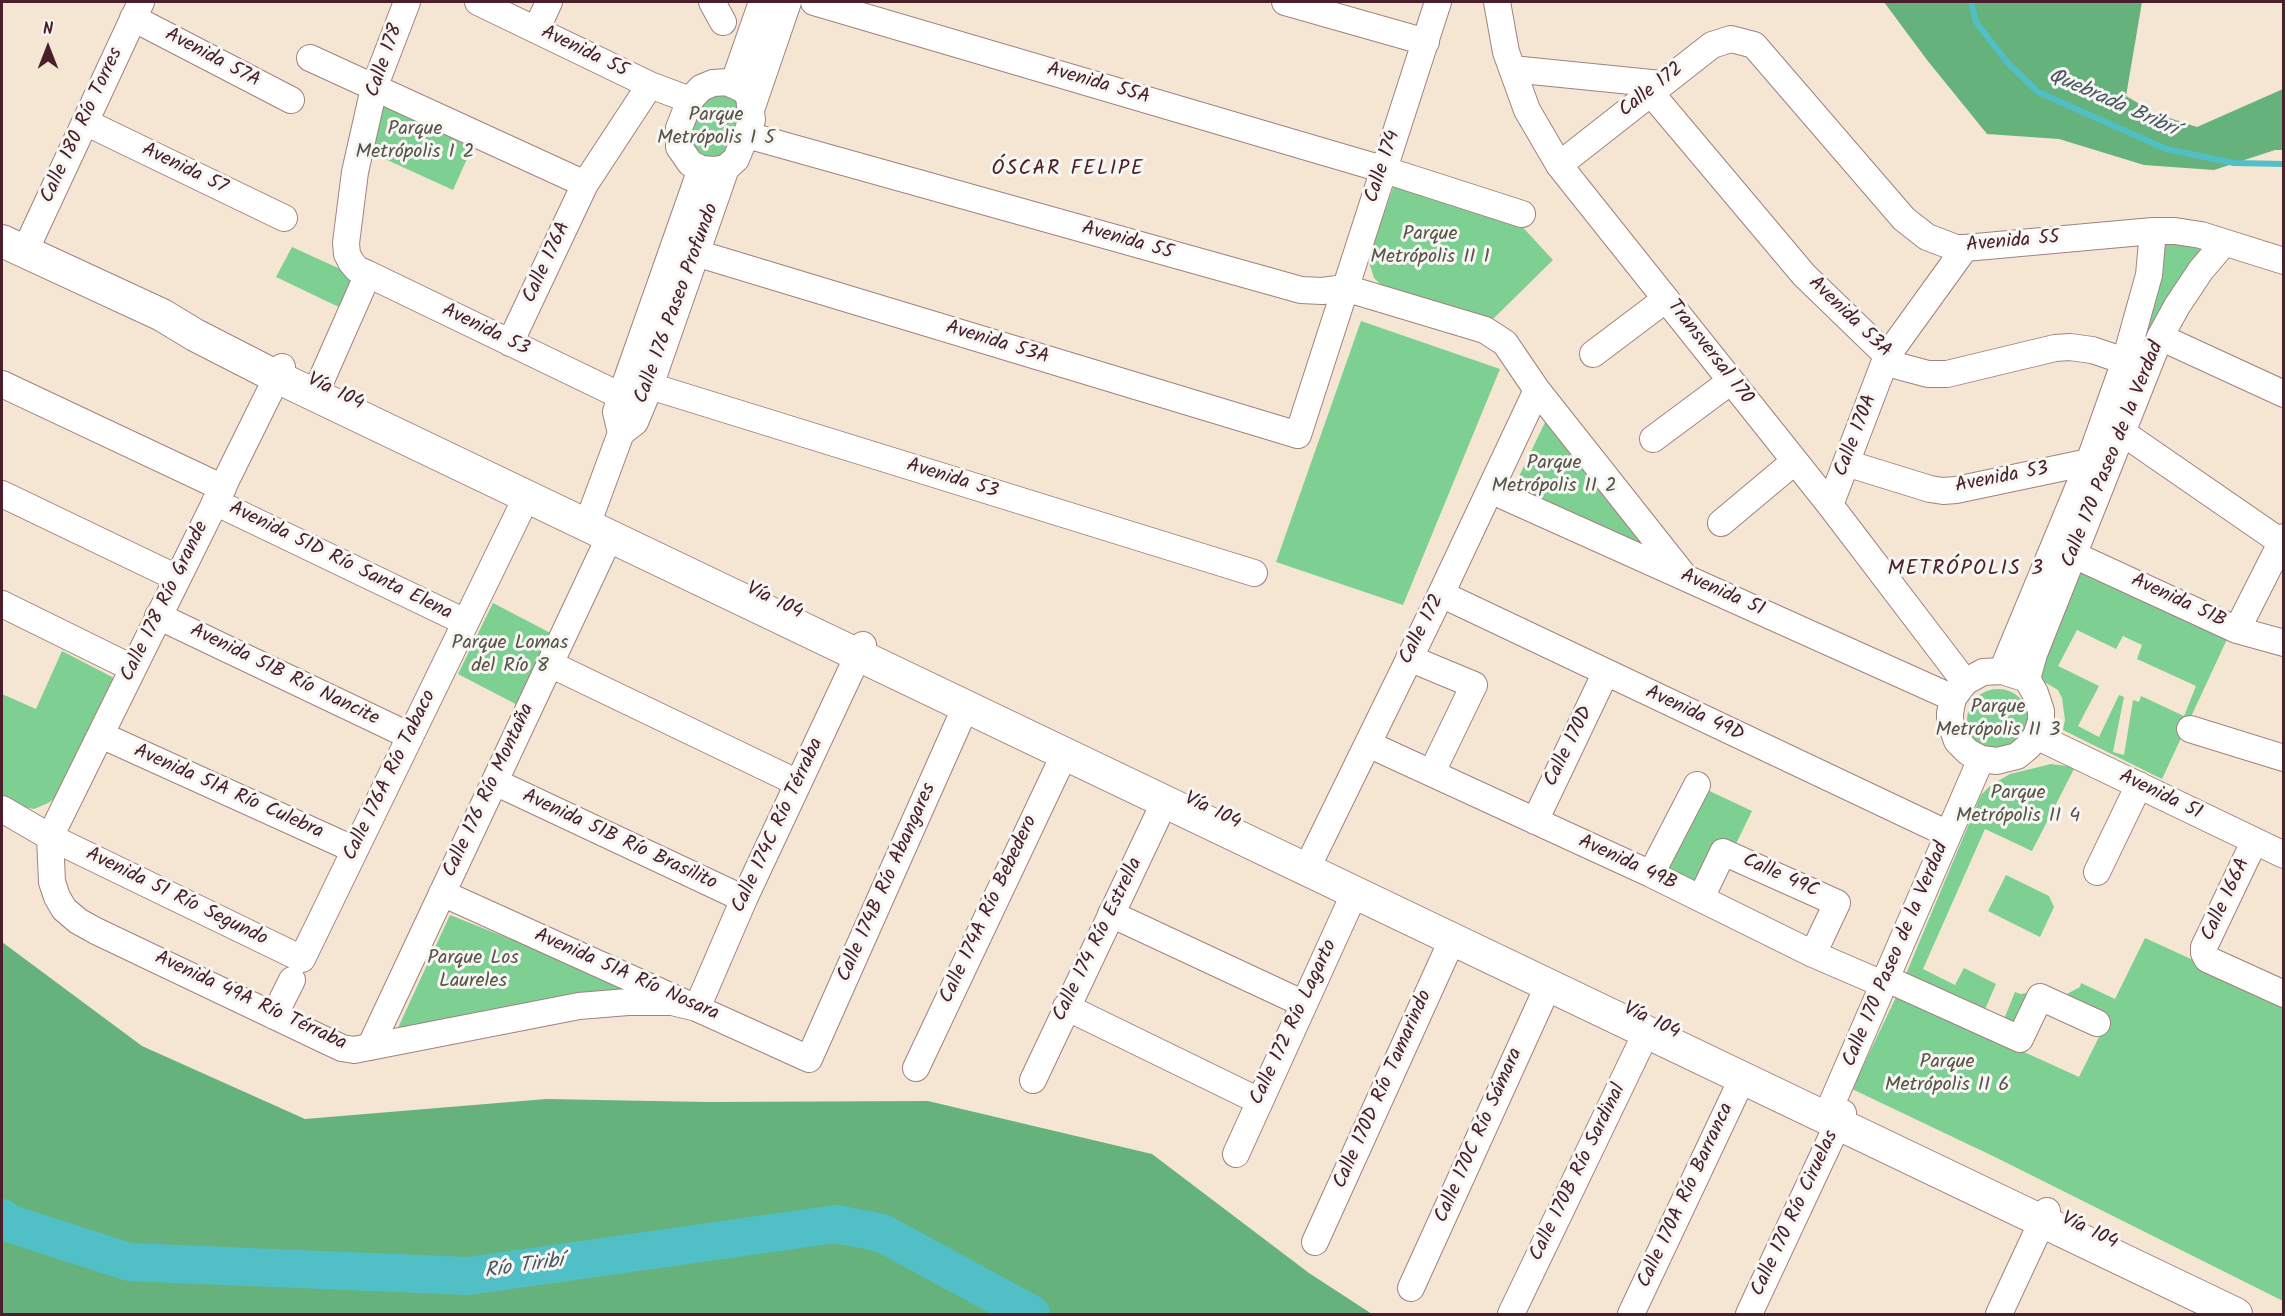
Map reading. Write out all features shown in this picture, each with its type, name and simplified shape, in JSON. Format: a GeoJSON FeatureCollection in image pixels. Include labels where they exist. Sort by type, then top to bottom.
{"type":"FeatureCollection","features":[{"type":"Feature","properties":{"kind":"main road","name":"Vía 104"},"geometry":{"type":"LineString","coordinates":[[13,246],[162,315],[195,335],[280,372],[527,496],[596,525]]}},
{"type":"Feature","properties":{"kind":"main road","name":"Vía 104"},"geometry":{"type":"LineString","coordinates":[[280,372],[319,385],[596,525],[2045,1216],[2260,1314]]}},
{"type":"Feature","properties":{"kind":"main road","name":"Vía 104"},"geometry":{"type":"LineString","coordinates":[[860,649],[966,706],[1165,801],[1309,864],[1355,892],[1743,1077],[1834,1115]]}},
{"type":"Feature","properties":{"kind":"main road","name":"Vía 104"},"geometry":{"type":"LineString","coordinates":[[2045,1216],[2236,1314]]}},
{"type":"Feature","properties":{"kind":"street","name":"Calle 178"},"geometry":{"type":"LineString","coordinates":[[359,268],[347,254],[346,243],[355,172],[374,88],[407,2]]}},
{"type":"Feature","properties":{"kind":"street","name":"Avenida 55"},"geometry":{"type":"LineString","coordinates":[[478,2],[650,85],[690,100]]}},
{"type":"Feature","properties":{"kind":"street"},"geometry":{"type":"LineString","coordinates":[[536,30],[549,2]]}},
{"type":"Feature","properties":{"kind":"street"},"geometry":{"type":"LineString","coordinates":[[733,85],[762,2]]}},
{"type":"Feature","properties":{"kind":"street"},"geometry":{"type":"LineString","coordinates":[[752,107],[788,2]]}},
{"type":"Feature","properties":{"kind":"street","name":"Avenida 55A"},"geometry":{"type":"LineString","coordinates":[[814,2],[1382,169],[1522,214]]}},
{"type":"Feature","properties":{"kind":"street"},"geometry":{"type":"LineString","coordinates":[[1285,2],[1426,42]]}},
{"type":"Feature","properties":{"kind":"street","name":"Calle 174"},"geometry":{"type":"LineString","coordinates":[[1298,435],[1382,169],[1438,2]]}},
{"type":"Feature","properties":{"kind":"street"},"geometry":{"type":"LineString","coordinates":[[1474,2],[1498,6]]}},
{"type":"Feature","properties":{"kind":"street","name":"Transversal 170"},"geometry":{"type":"LineString","coordinates":[[1498,6],[1506,52],[1527,110],[1559,165],[1830,506],[1959,690]]}},
{"type":"Feature","properties":{"kind":"street","name":"Avenida 57A"},"geometry":{"type":"LineString","coordinates":[[137,10],[291,100]]}},
{"type":"Feature","properties":{"kind":"street","name":"Calle 180 Río Torres"},"geometry":{"type":"LineString","coordinates":[[13,246],[85,122],[137,10]]}},
{"type":"Feature","properties":{"kind":"street","name":"Calle 172"},"geometry":{"type":"LineString","coordinates":[[1559,165],[1712,45],[1731,39],[1754,45]]}},
{"type":"Feature","properties":{"kind":"street","name":"Avenida 55"},"geometry":{"type":"LineString","coordinates":[[1754,45],[1905,219],[1928,237],[1956,248],[1965,248],[2175,231],[2201,235],[2283,261]]}},
{"type":"Feature","properties":{"kind":"street"},"geometry":{"type":"LineString","coordinates":[[310,58],[585,184]]}},
{"type":"Feature","properties":{"kind":"street"},"geometry":{"type":"LineString","coordinates":[[1512,69],[1655,88]]}},
{"type":"Feature","properties":{"kind":"street"},"geometry":{"type":"LineString","coordinates":[[728,82],[733,85],[744,90],[752,107],[752,120],[736,159],[714,168],[690,163],[679,147],[678,128],[690,100],[701,88],[713,83],[728,82]]}},
{"type":"Feature","properties":{"kind":"street","name":"Calle 176A"},"geometry":{"type":"LineString","coordinates":[[510,343],[585,184],[650,85]]}},
{"type":"Feature","properties":{"kind":"street","name":"Avenida 53A"},"geometry":{"type":"LineString","coordinates":[[1655,88],[1804,275],[1898,366],[1928,374],[1947,374],[2055,348],[2092,350],[2125,361]]}},
{"type":"Feature","properties":{"kind":"street","name":"Avenida 57"},"geometry":{"type":"LineString","coordinates":[[85,122],[284,218]]}},
{"type":"Feature","properties":{"kind":"street","name":"Avenida 55"},"geometry":{"type":"LineString","coordinates":[[747,135],[1301,291],[1345,288],[1485,330],[1505,343],[1537,390]]}},
{"type":"Feature","properties":{"kind":"street","name":"Calle 176 Paseo Profundo"},"geometry":{"type":"LineString","coordinates":[[621,433],[635,422],[650,386],[696,253],[714,168]]}},
{"type":"Feature","properties":{"kind":"street","name":"Calle 176 Paseo Profundo"},"geometry":{"type":"LineString","coordinates":[[596,525],[621,433],[616,412],[621,396],[714,168]]}},
{"type":"Feature","properties":{"kind":"street","name":"Calle 170 Paseo de la Verdad"},"geometry":{"type":"LineString","coordinates":[[2002,671],[2089,462],[2125,361],[2149,275],[2153,231]]}},
{"type":"Feature","properties":{"kind":"street","name":"Calle 170 Paseo de la Verdad"},"geometry":{"type":"LineString","coordinates":[[2027,679],[2034,654],[2160,337],[2201,270],[2224,243]]}},
{"type":"Feature","properties":{"kind":"street","name":"Calle 170A"},"geometry":{"type":"LineString","coordinates":[[1830,506],[1887,357],[1965,248]]}},
{"type":"Feature","properties":{"kind":"street","name":"Avenida 53A"},"geometry":{"type":"LineString","coordinates":[[696,253],[1298,435]]}},
{"type":"Feature","properties":{"kind":"street"},"geometry":{"type":"LineString","coordinates":[[319,385],[359,268]]}},
{"type":"Feature","properties":{"kind":"street","name":"Avenida 53"},"geometry":{"type":"LineString","coordinates":[[359,268],[621,396]]}},
{"type":"Feature","properties":{"kind":"street"},"geometry":{"type":"LineString","coordinates":[[1593,354],[1666,299]]}},
{"type":"Feature","properties":{"kind":"street"},"geometry":{"type":"LineString","coordinates":[[2160,337],[2283,394]]}},
{"type":"Feature","properties":{"kind":"street","name":"Calle 178 Río Grande"},"geometry":{"type":"LineString","coordinates":[[50,837],[280,372]]}},
{"type":"Feature","properties":{"kind":"street"},"geometry":{"type":"LineString","coordinates":[[1653,440],[1731,381]]}},
{"type":"Feature","properties":{"kind":"street","name":"Avenida 51D Río Santa Elena"},"geometry":{"type":"LineString","coordinates":[[2,384],[465,622]]}},
{"type":"Feature","properties":{"kind":"street","name":"Avenida 53"},"geometry":{"type":"LineString","coordinates":[[650,386],[1254,573]]}},
{"type":"Feature","properties":{"kind":"street"},"geometry":{"type":"LineString","coordinates":[[1537,390],[1685,577]]}},
{"type":"Feature","properties":{"kind":"street","name":"Calle 172"},"geometry":{"type":"LineString","coordinates":[[1309,864],[1441,594],[1537,390]]}},
{"type":"Feature","properties":{"kind":"street"},"geometry":{"type":"LineString","coordinates":[[2123,433],[2281,548],[2237,630]]}},
{"type":"Feature","properties":{"kind":"street"},"geometry":{"type":"LineString","coordinates":[[1721,522],[1795,461]]}},
{"type":"Feature","properties":{"kind":"street","name":"Avenida 53"},"geometry":{"type":"LineString","coordinates":[[1846,463],[1930,489],[1956,490],[2089,462]]}},
{"type":"Feature","properties":{"kind":"street","name":"Avenida 51"},"geometry":{"type":"LineString","coordinates":[[1490,489],[1685,577],[1959,690]]}},
{"type":"Feature","properties":{"kind":"street"},"geometry":{"type":"LineString","coordinates":[[2,494],[177,578]]}},
{"type":"Feature","properties":{"kind":"street","name":"Calle 176A Río Tabaco"},"geometry":{"type":"LineString","coordinates":[[274,1016],[527,496]]}},
{"type":"Feature","properties":{"kind":"street","name":"Calle 176 Río Montaña"},"geometry":{"type":"LineString","coordinates":[[370,1047],[550,664],[596,525]]}},
{"type":"Feature","properties":{"kind":"street","name":"Avenida 51B"},"geometry":{"type":"LineString","coordinates":[[2074,555],[2237,630],[2283,643]]}},
{"type":"Feature","properties":{"kind":"street","name":"Avenida 49D"},"geometry":{"type":"LineString","coordinates":[[1441,594],[1605,674],[1948,834]]}},
{"type":"Feature","properties":{"kind":"street"},"geometry":{"type":"LineString","coordinates":[[2,604],[132,668]]}},
{"type":"Feature","properties":{"kind":"street","name":"Avenida 51B Río Nancite"},"geometry":{"type":"LineString","coordinates":[[158,616],[410,736]]}},
{"type":"Feature","properties":{"kind":"street","name":"Calle 174C Río Térraba"},"geometry":{"type":"LineString","coordinates":[[697,1008],[744,899],[860,649]]}},
{"type":"Feature","properties":{"kind":"street"},"geometry":{"type":"LineString","coordinates":[[1409,658],[1474,685],[1432,772]]}},
{"type":"Feature","properties":{"kind":"street"},"geometry":{"type":"LineString","coordinates":[[550,664],[798,783]]}},
{"type":"Feature","properties":{"kind":"street"},"geometry":{"type":"LineString","coordinates":[[2002,671],[2027,679],[2041,711],[2041,721],[2036,736],[2029,746],[2017,756],[1997,761],[1981,759],[1968,753],[1957,741],[1950,721],[1959,690],[1983,672],[2002,671]]}},
{"type":"Feature","properties":{"kind":"street","name":"Calle 170D"},"geometry":{"type":"LineString","coordinates":[[1534,821],[1605,674]]}},
{"type":"Feature","properties":{"kind":"street","name":"Calle 174B Río Abangares"},"geometry":{"type":"LineString","coordinates":[[809,1059],[966,706]]}},
{"type":"Feature","properties":{"kind":"street"},"geometry":{"type":"LineString","coordinates":[[2190,729],[2283,758]]}},
{"type":"Feature","properties":{"kind":"street","name":"Avenida 51A Río Culebra"},"geometry":{"type":"LineString","coordinates":[[101,735],[355,850]]}},
{"type":"Feature","properties":{"kind":"street","name":"Avenida 51"},"geometry":{"type":"LineString","coordinates":[[2036,736],[2283,855]]}},
{"type":"Feature","properties":{"kind":"street","name":"Avenida 49B"},"geometry":{"type":"LineString","coordinates":[[1368,744],[1651,874],[1814,954],[2020,1039],[2040,997],[2097,1023]]}},
{"type":"Feature","properties":{"kind":"street","name":"Calle 174A Río Bebedero"},"geometry":{"type":"LineString","coordinates":[[916,1068],[1065,753]]}},
{"type":"Feature","properties":{"kind":"street","name":"Calle 170 Paseo de la Verdad"},"geometry":{"type":"LineString","coordinates":[[1834,1115],[1886,982],[1981,759]]}},
{"type":"Feature","properties":{"kind":"street","name":"Avenida 51B Río Brasilito"},"geometry":{"type":"LineString","coordinates":[[495,782],[744,899]]}},
{"type":"Feature","properties":{"kind":"street"},"geometry":{"type":"LineString","coordinates":[[1651,874],[1697,786]]}},
{"type":"Feature","properties":{"kind":"street"},"geometry":{"type":"LineString","coordinates":[[2097,872],[2139,786]]}},
{"type":"Feature","properties":{"kind":"street","name":"Calle 174 Río Estrella"},"geometry":{"type":"LineString","coordinates":[[1033,1080],[1165,801]]}},
{"type":"Feature","properties":{"kind":"street","name":"Avenida 51 Río Segundo"},"geometry":{"type":"LineString","coordinates":[[2,809],[297,969]]}},
{"type":"Feature","properties":{"kind":"street","name":"Avenida 49A Río Térraba"},"geometry":{"type":"LineString","coordinates":[[50,837],[52,882],[64,909],[78,921],[342,1048],[354,1050],[579,1006],[628,1002],[672,1002],[697,1008]]}},
{"type":"Feature","properties":{"kind":"street","name":"Calle 166A"},"geometry":{"type":"LineString","coordinates":[[2254,842],[2204,947],[2204,953],[2207,959],[2283,994]]}},
{"type":"Feature","properties":{"kind":"street","name":"Calle 49C"},"geometry":{"type":"LineString","coordinates":[[1701,898],[1723,852],[1837,903],[1814,954]]}},
{"type":"Feature","properties":{"kind":"street","name":"Calle 172 Río Lagarto"},"geometry":{"type":"LineString","coordinates":[[1236,1154],[1355,892]]}},
{"type":"Feature","properties":{"kind":"street","name":"Avenida 51A Río Nosara"},"geometry":{"type":"LineString","coordinates":[[442,893],[809,1059]]}},
{"type":"Feature","properties":{"kind":"street"},"geometry":{"type":"LineString","coordinates":[[1111,914],[1304,1004]]}},
{"type":"Feature","properties":{"kind":"street","name":"Calle 170D Río Tamarindo"},"geometry":{"type":"LineString","coordinates":[[1315,1242],[1453,938]]}},
{"type":"Feature","properties":{"kind":"street","name":"Calle 170C Río Sámara"},"geometry":{"type":"LineString","coordinates":[[1411,1288],[1549,984]]}},
{"type":"Feature","properties":{"kind":"street"},"geometry":{"type":"LineString","coordinates":[[1066,1007],[1259,1101]]}},
{"type":"Feature","properties":{"kind":"street","name":"Calle 170B Río Sardinal"},"geometry":{"type":"LineString","coordinates":[[1511,1314],[1647,1031]]}},
{"type":"Feature","properties":{"kind":"street","name":"Calle 170A Río Barranca"},"geometry":{"type":"LineString","coordinates":[[1631,1314],[1743,1077]]}},
{"type":"Feature","properties":{"kind":"street","name":"Calle 170 Río Ciruelas"},"geometry":{"type":"LineString","coordinates":[[1749,1314],[1834,1115]]}},
{"type":"Feature","properties":{"kind":"street"},"geometry":{"type":"LineString","coordinates":[[1999,1314],[2045,1216]]}},
{"type":"Feature","properties":{"kind":"green space"},"geometry":{"type":"Polygon","coordinates":[[[1884,2],[2142,2],[2126,96],[2157,114],[2197,127],[2283,89],[2283,150],[2275,150],[2214,170],[2144,165],[2059,139],[1987,134],[1884,2]]]}},
{"type":"Feature","properties":{"kind":"green space","name":"Parque Metrópolis I 5"},"geometry":{"type":"Polygon","coordinates":[[[727,90],[746,106],[736,152],[704,163],[688,145],[689,118],[707,94],[727,90]]]}},
{"type":"Feature","properties":{"kind":"green space","name":"Parque Metrópolis I 2"},"geometry":{"type":"Polygon","coordinates":[[[382,96],[475,141],[453,190],[374,154],[382,96]]]}},
{"type":"Feature","properties":{"kind":"green space","name":"Parque Metrópolis II 1"},"geometry":{"type":"Polygon","coordinates":[[[1395,182],[1517,221],[1553,260],[1492,320],[1382,286],[1374,278],[1368,259],[1395,182]]]}},
{"type":"Feature","properties":{"kind":"green space"},"geometry":{"type":"Polygon","coordinates":[[[2158,236],[2211,247],[2142,357],[2135,355],[2158,236]]]}},
{"type":"Feature","properties":{"kind":"green space"},"geometry":{"type":"Polygon","coordinates":[[[292,247],[360,278],[345,310],[276,277],[292,247]]]}},
{"type":"Feature","properties":{"kind":"green space"},"geometry":{"type":"Polygon","coordinates":[[[1361,321],[1500,369],[1403,605],[1276,562],[1361,321]]]}},
{"type":"Feature","properties":{"kind":"green space","name":"Parque Metrópolis II 2"},"geometry":{"type":"Polygon","coordinates":[[[1547,418],[1663,562],[1512,491],[1547,418]]]}},
{"type":"Feature","properties":{"kind":"green space"},"geometry":{"type":"Polygon","coordinates":[[[2079,565],[2229,635],[2162,779],[2063,730],[2065,720],[2062,698],[2058,690],[2034,676],[2079,565]],[[2077,630],[2058,666],[2099,686],[2078,726],[2099,737],[2119,695],[2124,697],[2113,752],[2124,755],[2133,700],[2139,702],[2141,696],[2184,716],[2196,686],[2137,659],[2142,645],[2123,636],[2116,649],[2077,630]]]}},
{"type":"Feature","properties":{"kind":"green space","name":"Parque Lomas del Río 8"},"geometry":{"type":"Polygon","coordinates":[[[493,603],[562,639],[527,710],[458,674],[493,603]]]}},
{"type":"Feature","properties":{"kind":"green space"},"geometry":{"type":"Polygon","coordinates":[[[62,651],[116,679],[60,795],[34,809],[17,806],[2,798],[2,694],[36,709],[62,651]]]}},
{"type":"Feature","properties":{"kind":"green space","name":"Parque Metrópolis II 3"},"geometry":{"type":"Polygon","coordinates":[[[1998,689],[2010,691],[2020,698],[2027,708],[2029,720],[2027,732],[2020,742],[2010,749],[1998,751],[1986,749],[1976,742],[1969,732],[1967,720],[1969,708],[1976,698],[1986,691],[1998,689]]]}},
{"type":"Feature","properties":{"kind":"green space"},"geometry":{"type":"Polygon","coordinates":[[[2051,764],[2075,767],[2032,851],[1985,829],[1923,969],[1955,985],[1964,968],[1996,984],[1983,1014],[2002,1024],[2015,992],[2021,994],[2033,992],[2037,983],[2065,995],[2080,987],[2081,983],[2115,999],[2145,938],[2283,1001],[2283,1301],[1997,1158],[1852,1089],[1898,993],[1981,795],[1991,785],[2010,774],[2051,764]],[[2044,1009],[2024,1052],[2079,1077],[2100,1035],[2044,1009]]]}},
{"type":"Feature","properties":{"kind":"green space"},"geometry":{"type":"Polygon","coordinates":[[[1701,787],[1752,811],[1732,852],[1698,890],[1659,872],[1701,787]]]}},
{"type":"Feature","properties":{"kind":"green space"},"geometry":{"type":"Polygon","coordinates":[[[2006,875],[2049,896],[2054,907],[2040,937],[1988,911],[2006,875]]]}},
{"type":"Feature","properties":{"kind":"green space","name":"Parque Los Laureles"},"geometry":{"type":"Polygon","coordinates":[[[450,915],[656,997],[397,1030],[450,915]]]}},
{"type":"Feature","properties":{"kind":"green space"},"geometry":{"type":"Polygon","coordinates":[[[2,942],[142,1046],[305,1119],[546,1099],[708,1102],[928,1101],[1152,1154],[1309,1273],[1372,1314],[2,1314],[2,942]]]}},
{"type":"Feature","properties":{"kind":"waterway","name":"Quebrada Bribrí"},"geometry":{"type":"LineString","coordinates":[[1971,2],[1976,22],[2007,62],[2038,92],[2166,149],[2234,163],[2284,164]]}},
{"type":"Feature","properties":{"kind":"waterway","name":"Río Tiribí"},"geometry":{"type":"LineString","coordinates":[[2,1218],[11,1224],[129,1262],[468,1276],[836,1224],[882,1233],[1031,1314]]}},
{"type":"Feature","properties":{"kind":"district","name":"ÓSCAR FELIPE"},"geometry":{"type":"Point","coordinates":[1068,170]}},
{"type":"Feature","properties":{"kind":"district","name":"METRÓPOLIS 3"},"geometry":{"type":"Point","coordinates":[1966,570]}},
{"type":"Feature","properties":{"kind":"park label","name":"Parque Metrópolis II 4"},"geometry":{"type":"Point","coordinates":[2018,806]}},
{"type":"Feature","properties":{"kind":"park label","name":"Parque Metrópolis II 6"},"geometry":{"type":"Point","coordinates":[1947,1076]}}]}
